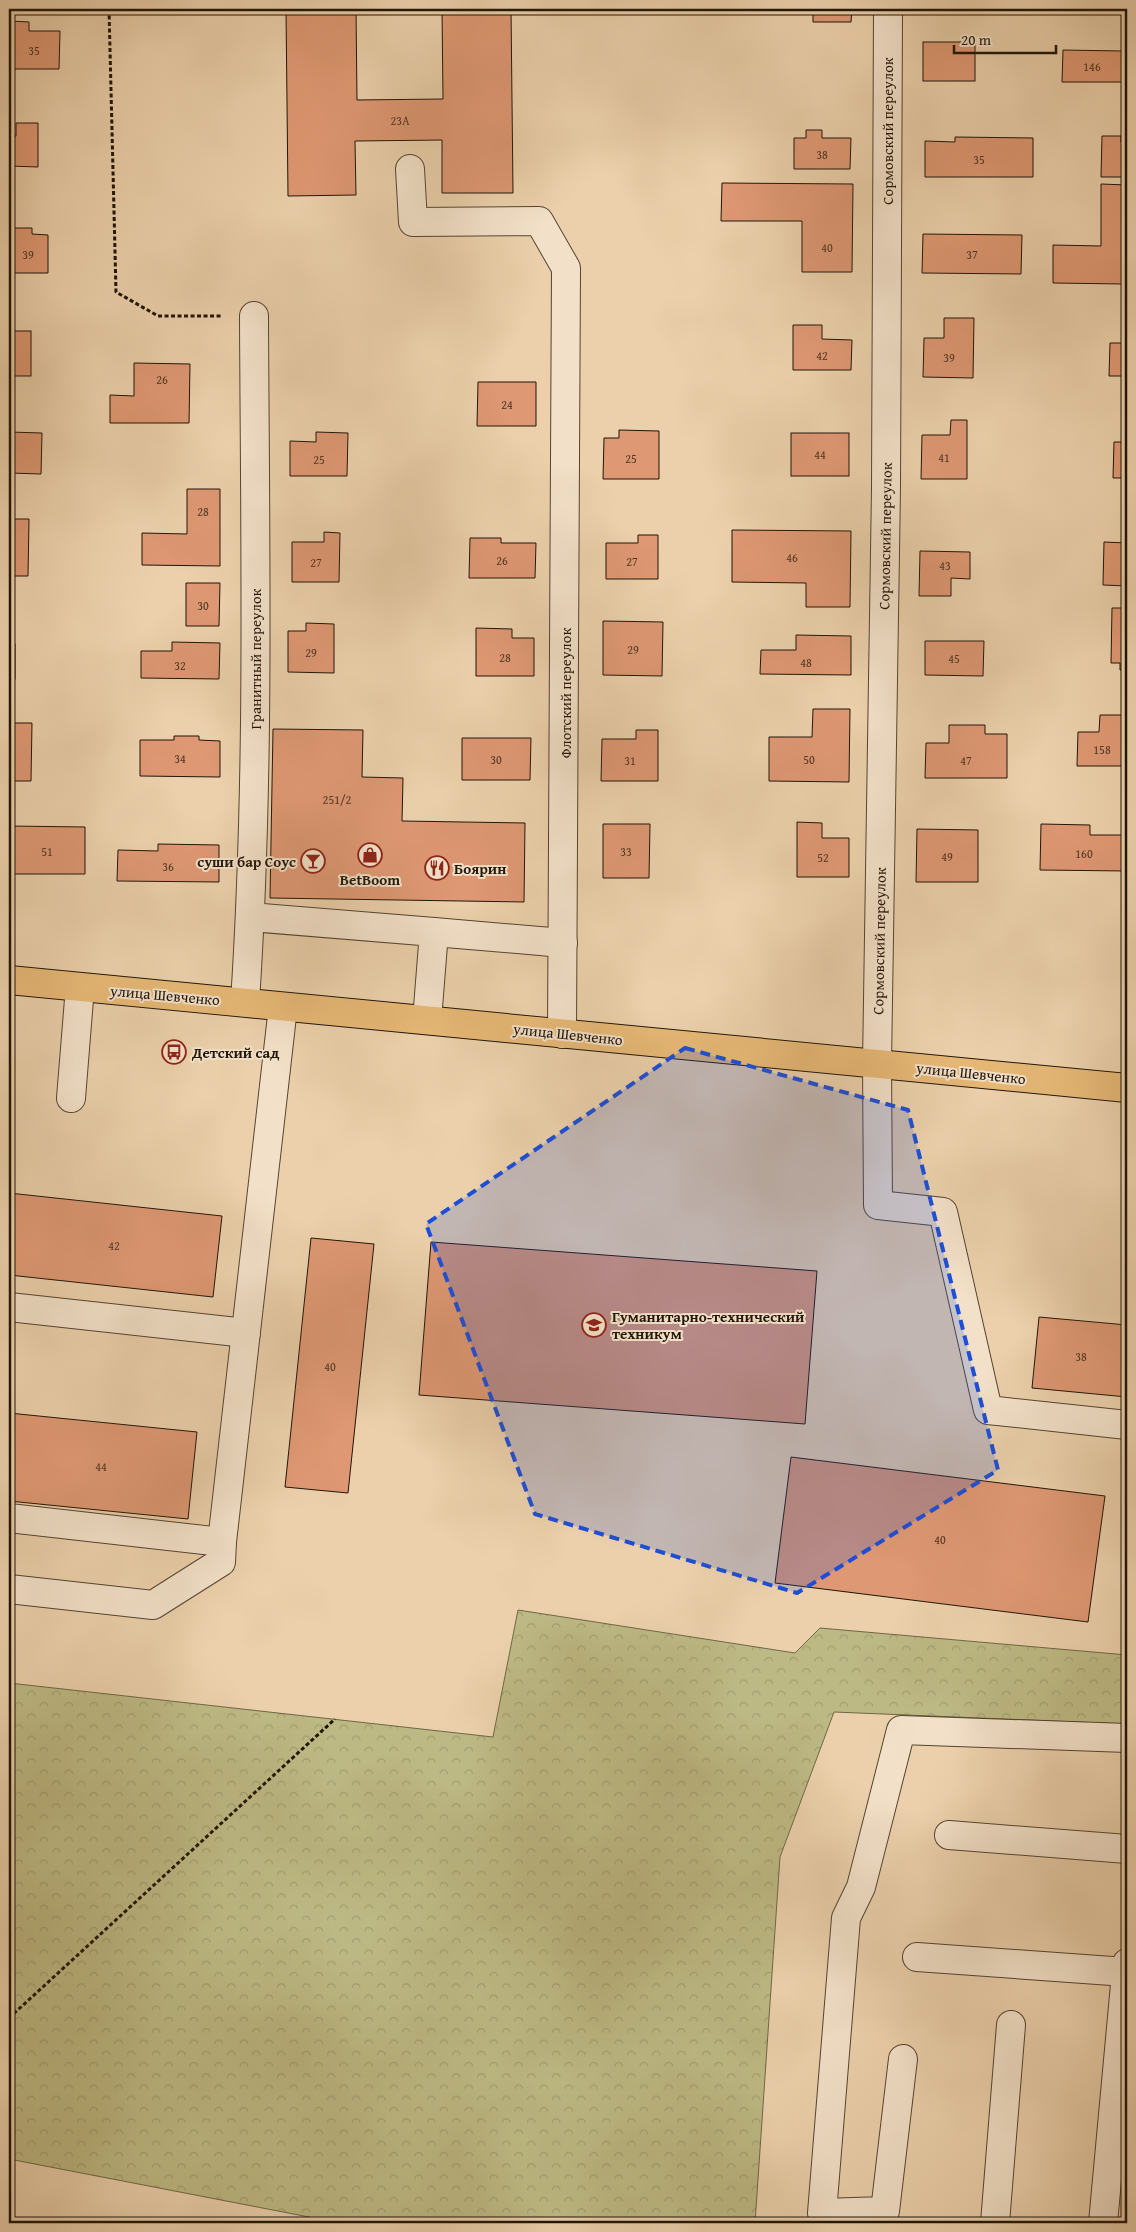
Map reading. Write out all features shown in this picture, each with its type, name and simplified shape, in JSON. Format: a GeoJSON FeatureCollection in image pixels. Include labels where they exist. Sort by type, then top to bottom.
{"type":"FeatureCollection","features":[{"type":"Feature","properties":{"kind":"main road","name":"улица Шевченко"},"geometry":{"type":"LineString","coordinates":[[9,980],[1127,1088]]}},
{"type":"Feature","properties":{"kind":"street","name":"Сормовский переулок"},"geometry":{"type":"LineString","coordinates":[[888,9],[886,478],[877,1064],[878,1205],[943,1212],[988,1410],[1127,1425]]}},
{"type":"Feature","properties":{"kind":"street","name":"Флотский переулок"},"geometry":{"type":"LineString","coordinates":[[410,169],[413,222],[539,221],[566,268],[562,1034]]}},
{"type":"Feature","properties":{"kind":"street","name":"Гранитный переулок"},"geometry":{"type":"LineString","coordinates":[[245,1002],[250,917],[255,695],[254,316]]}},
{"type":"Feature","properties":{"kind":"street"},"geometry":{"type":"LineString","coordinates":[[250,917],[563,943]]}},
{"type":"Feature","properties":{"kind":"street"},"geometry":{"type":"LineString","coordinates":[[427,1020],[434,932]]}},
{"type":"Feature","properties":{"kind":"street"},"geometry":{"type":"LineString","coordinates":[[71,1098],[80,987]]}},
{"type":"Feature","properties":{"kind":"street"},"geometry":{"type":"LineString","coordinates":[[9,1589],[153,1605],[222,1562],[222,1542],[283,1007]]}},
{"type":"Feature","properties":{"kind":"street"},"geometry":{"type":"LineString","coordinates":[[9,1307],[246,1332]]}},
{"type":"Feature","properties":{"kind":"street"},"geometry":{"type":"LineString","coordinates":[[9,1518],[222,1542]]}},
{"type":"Feature","properties":{"kind":"street"},"geometry":{"type":"LineString","coordinates":[[903,2059],[885,2210],[822,2213],[846,1918],[861,1887],[901,1730],[1127,1738]]}},
{"type":"Feature","properties":{"kind":"street"},"geometry":{"type":"LineString","coordinates":[[949,1835],[1127,1849]]}},
{"type":"Feature","properties":{"kind":"street"},"geometry":{"type":"LineString","coordinates":[[917,1957],[1127,1967],[1103,2223]]}},
{"type":"Feature","properties":{"kind":"street"},"geometry":{"type":"LineString","coordinates":[[995,2223],[1011,2025]]}},
{"type":"Feature","properties":{"kind":"path"},"geometry":{"type":"LineString","coordinates":[[109,9],[116,292],[158,316],[254,316]]}},
{"type":"Feature","properties":{"kind":"path"},"geometry":{"type":"LineString","coordinates":[[9,2018],[335,1719]]}},
{"type":"Feature","properties":{"kind":"highlighted area"},"geometry":{"type":"Polygon","coordinates":[[[685,1048],[908,1110],[998,1470],[797,1593],[535,1514],[426,1224],[685,1048]]]}},
{"type":"Feature","properties":{"kind":"green space"},"geometry":{"type":"Polygon","coordinates":[[[518,1610],[795,1653],[820,1628],[1127,1655],[1127,1724],[834,1712],[780,1857],[755,2223],[340,2223],[9,2159],[9,1683],[493,1737],[518,1610]]]}},
{"type":"Feature","properties":{"kind":"building"},"geometry":{"type":"Polygon","coordinates":[[[286,9],[356,9],[357,100],[443,99],[442,9],[511,9],[513,193],[442,193],[442,140],[355,141],[356,195],[288,196],[286,9]]]}},
{"type":"Feature","properties":{"kind":"building"},"geometry":{"type":"Polygon","coordinates":[[[813,9],[852,9],[851,22],[813,22],[813,9]]]}},
{"type":"Feature","properties":{"kind":"building"},"geometry":{"type":"Polygon","coordinates":[[[9,21],[29,22],[29,31],[60,31],[59,69],[9,69],[9,21]]]}},
{"type":"Feature","properties":{"kind":"building"},"geometry":{"type":"Polygon","coordinates":[[[923,42],[975,42],[975,81],[923,81],[923,42]]]}},
{"type":"Feature","properties":{"kind":"building"},"geometry":{"type":"Polygon","coordinates":[[[1063,50],[1122,51],[1122,82],[1062,82],[1063,50]]]}},
{"type":"Feature","properties":{"kind":"building"},"geometry":{"type":"Polygon","coordinates":[[[16,123],[38,123],[38,167],[9,166],[9,136],[16,136],[16,123]]]}},
{"type":"Feature","properties":{"kind":"building"},"geometry":{"type":"Polygon","coordinates":[[[806,130],[822,130],[822,138],[851,138],[850,169],[794,169],[794,138],[806,138],[806,130]]]}},
{"type":"Feature","properties":{"kind":"building"},"geometry":{"type":"Polygon","coordinates":[[[1102,136],[1121,136],[1121,142],[1127,142],[1127,177],[1101,177],[1102,136]]]}},
{"type":"Feature","properties":{"kind":"building"},"geometry":{"type":"Polygon","coordinates":[[[955,137],[1033,138],[1033,177],[925,177],[925,141],[955,142],[955,137]]]}},
{"type":"Feature","properties":{"kind":"building"},"geometry":{"type":"Polygon","coordinates":[[[722,183],[853,184],[852,272],[802,272],[802,221],[721,221],[722,183]]]}},
{"type":"Feature","properties":{"kind":"building"},"geometry":{"type":"Polygon","coordinates":[[[1101,184],[1127,185],[1124,284],[1053,283],[1053,245],[1101,246],[1101,184]]]}},
{"type":"Feature","properties":{"kind":"building"},"geometry":{"type":"Polygon","coordinates":[[[9,228],[32,228],[32,234],[48,235],[48,273],[9,273],[9,228]]]}},
{"type":"Feature","properties":{"kind":"building"},"geometry":{"type":"Polygon","coordinates":[[[923,234],[1022,235],[1021,274],[922,273],[923,234]]]}},
{"type":"Feature","properties":{"kind":"building"},"geometry":{"type":"Polygon","coordinates":[[[944,318],[974,318],[973,378],[923,377],[924,338],[944,338],[944,318]]]}},
{"type":"Feature","properties":{"kind":"building"},"geometry":{"type":"Polygon","coordinates":[[[793,325],[822,325],[822,339],[852,340],[851,370],[793,370],[793,325]]]}},
{"type":"Feature","properties":{"kind":"building"},"geometry":{"type":"Polygon","coordinates":[[[9,331],[31,331],[31,376],[9,376],[9,331]]]}},
{"type":"Feature","properties":{"kind":"building"},"geometry":{"type":"Polygon","coordinates":[[[1110,343],[1127,343],[1127,376],[1109,376],[1110,343]]]}},
{"type":"Feature","properties":{"kind":"building"},"geometry":{"type":"Polygon","coordinates":[[[134,363],[190,364],[189,423],[110,423],[110,395],[134,396],[134,363]]]}},
{"type":"Feature","properties":{"kind":"building"},"geometry":{"type":"Polygon","coordinates":[[[478,382],[536,382],[536,426],[477,426],[478,382]]]}},
{"type":"Feature","properties":{"kind":"building"},"geometry":{"type":"Polygon","coordinates":[[[951,420],[967,420],[967,479],[921,479],[922,435],[950,435],[951,420]]]}},
{"type":"Feature","properties":{"kind":"building"},"geometry":{"type":"Polygon","coordinates":[[[619,430],[659,431],[659,479],[603,479],[604,438],[619,438],[619,430]]]}},
{"type":"Feature","properties":{"kind":"building"},"geometry":{"type":"Polygon","coordinates":[[[9,432],[42,433],[41,474],[9,473],[9,432]]]}},
{"type":"Feature","properties":{"kind":"building"},"geometry":{"type":"Polygon","coordinates":[[[316,432],[348,433],[347,476],[290,476],[290,441],[316,442],[316,432]]]}},
{"type":"Feature","properties":{"kind":"building"},"geometry":{"type":"Polygon","coordinates":[[[791,433],[849,433],[849,476],[791,476],[791,433]]]}},
{"type":"Feature","properties":{"kind":"building"},"geometry":{"type":"Polygon","coordinates":[[[1114,442],[1127,442],[1127,478],[1113,478],[1114,442]]]}},
{"type":"Feature","properties":{"kind":"building"},"geometry":{"type":"Polygon","coordinates":[[[187,489],[220,489],[220,566],[142,565],[142,533],[187,534],[187,489]]]}},
{"type":"Feature","properties":{"kind":"building"},"geometry":{"type":"Polygon","coordinates":[[[9,519],[29,519],[28,576],[9,576],[9,519]]]}},
{"type":"Feature","properties":{"kind":"building"},"geometry":{"type":"Polygon","coordinates":[[[732,530],[851,531],[850,607],[806,607],[806,583],[732,582],[732,530]]]}},
{"type":"Feature","properties":{"kind":"building"},"geometry":{"type":"Polygon","coordinates":[[[324,532],[340,533],[339,582],[292,582],[292,542],[324,542],[324,532]]]}},
{"type":"Feature","properties":{"kind":"building"},"geometry":{"type":"Polygon","coordinates":[[[638,535],[658,535],[658,579],[606,579],[606,543],[638,543],[638,535]]]}},
{"type":"Feature","properties":{"kind":"building"},"geometry":{"type":"Polygon","coordinates":[[[470,538],[501,538],[501,543],[536,543],[535,578],[469,578],[470,538]]]}},
{"type":"Feature","properties":{"kind":"building"},"geometry":{"type":"Polygon","coordinates":[[[1104,542],[1127,543],[1127,586],[1103,585],[1104,542]]]}},
{"type":"Feature","properties":{"kind":"building"},"geometry":{"type":"Polygon","coordinates":[[[920,551],[970,552],[970,579],[951,578],[951,596],[919,596],[920,551]]]}},
{"type":"Feature","properties":{"kind":"building"},"geometry":{"type":"Polygon","coordinates":[[[186,583],[220,583],[219,626],[186,626],[186,583]]]}},
{"type":"Feature","properties":{"kind":"building"},"geometry":{"type":"Polygon","coordinates":[[[1112,608],[1127,608],[1127,670],[1120,670],[1120,663],[1111,663],[1112,608]]]}},
{"type":"Feature","properties":{"kind":"building"},"geometry":{"type":"Polygon","coordinates":[[[603,621],[663,622],[662,676],[603,675],[603,621]]]}},
{"type":"Feature","properties":{"kind":"building"},"geometry":{"type":"Polygon","coordinates":[[[306,623],[334,624],[334,673],[288,672],[288,631],[306,631],[306,623]]]}},
{"type":"Feature","properties":{"kind":"building"},"geometry":{"type":"Polygon","coordinates":[[[476,628],[512,629],[512,638],[534,638],[534,676],[476,676],[476,628]]]}},
{"type":"Feature","properties":{"kind":"building"},"geometry":{"type":"Polygon","coordinates":[[[796,635],[851,636],[851,675],[760,674],[761,650],[796,650],[796,635]]]}},
{"type":"Feature","properties":{"kind":"building"},"geometry":{"type":"Polygon","coordinates":[[[925,641],[984,641],[983,676],[925,675],[925,641]]]}},
{"type":"Feature","properties":{"kind":"building"},"geometry":{"type":"Polygon","coordinates":[[[172,642],[220,643],[219,679],[141,678],[141,651],[172,651],[172,642]]]}},
{"type":"Feature","properties":{"kind":"building"},"geometry":{"type":"Polygon","coordinates":[[[9,644],[15,644],[15,679],[9,679],[9,644]]]}},
{"type":"Feature","properties":{"kind":"building"},"geometry":{"type":"Polygon","coordinates":[[[813,709],[850,709],[849,782],[769,781],[769,737],[812,737],[813,709]]]}},
{"type":"Feature","properties":{"kind":"building"},"geometry":{"type":"Polygon","coordinates":[[[1100,715],[1127,715],[1127,766],[1077,766],[1078,732],[1099,732],[1100,715]]]}},
{"type":"Feature","properties":{"kind":"building"},"geometry":{"type":"Polygon","coordinates":[[[9,723],[32,723],[31,781],[9,781],[9,723]]]}},
{"type":"Feature","properties":{"kind":"building"},"geometry":{"type":"Polygon","coordinates":[[[949,725],[985,725],[985,734],[1007,734],[1007,778],[925,778],[926,743],[949,743],[949,725]]]}},
{"type":"Feature","properties":{"kind":"building"},"geometry":{"type":"Polygon","coordinates":[[[273,729],[363,730],[362,777],[403,778],[402,821],[525,823],[524,902],[270,898],[273,729]]]}},
{"type":"Feature","properties":{"kind":"building"},"geometry":{"type":"Polygon","coordinates":[[[636,730],[658,730],[658,781],[601,781],[602,739],[636,739],[636,730]]]}},
{"type":"Feature","properties":{"kind":"building"},"geometry":{"type":"Polygon","coordinates":[[[174,736],[199,736],[199,740],[220,741],[220,777],[140,776],[140,740],[174,740],[174,736]]]}},
{"type":"Feature","properties":{"kind":"building"},"geometry":{"type":"Polygon","coordinates":[[[462,738],[531,738],[530,780],[462,780],[462,738]]]}},
{"type":"Feature","properties":{"kind":"building"},"geometry":{"type":"Polygon","coordinates":[[[797,822],[822,823],[822,838],[849,838],[849,877],[797,877],[797,822]]]}},
{"type":"Feature","properties":{"kind":"building"},"geometry":{"type":"Polygon","coordinates":[[[603,824],[650,824],[649,878],[603,878],[603,824]]]}},
{"type":"Feature","properties":{"kind":"building"},"geometry":{"type":"Polygon","coordinates":[[[1041,824],[1090,825],[1090,835],[1127,835],[1127,871],[1040,870],[1041,824]]]}},
{"type":"Feature","properties":{"kind":"building"},"geometry":{"type":"Polygon","coordinates":[[[9,826],[85,827],[85,874],[9,874],[9,826]]]}},
{"type":"Feature","properties":{"kind":"building"},"geometry":{"type":"Polygon","coordinates":[[[917,829],[978,830],[978,882],[916,882],[917,829]]]}},
{"type":"Feature","properties":{"kind":"building"},"geometry":{"type":"Polygon","coordinates":[[[158,844],[219,845],[219,882],[117,881],[118,850],[158,851],[158,844]]]}},
{"type":"Feature","properties":{"kind":"building"},"geometry":{"type":"Polygon","coordinates":[[[9,1193],[222,1216],[213,1297],[9,1275],[9,1193]]]}},
{"type":"Feature","properties":{"kind":"building"},"geometry":{"type":"Polygon","coordinates":[[[311,1238],[374,1244],[348,1493],[285,1487],[311,1238]]]}},
{"type":"Feature","properties":{"kind":"building"},"geometry":{"type":"Polygon","coordinates":[[[431,1242],[817,1271],[805,1424],[419,1395],[431,1242]]]}},
{"type":"Feature","properties":{"kind":"building"},"geometry":{"type":"Polygon","coordinates":[[[1039,1317],[1127,1325],[1127,1397],[1032,1388],[1039,1317]]]}},
{"type":"Feature","properties":{"kind":"building"},"geometry":{"type":"Polygon","coordinates":[[[9,1413],[197,1432],[188,1519],[9,1501],[9,1413]]]}},
{"type":"Feature","properties":{"kind":"building"},"geometry":{"type":"Polygon","coordinates":[[[791,1457],[1105,1496],[1088,1622],[775,1583],[791,1457]]]}},
{"type":"Feature","properties":{"kind":"place","name":"BetBoom"},"geometry":{"type":"Point","coordinates":[370,855]}},
{"type":"Feature","properties":{"kind":"place","name":"суши бар Соус"},"geometry":{"type":"Point","coordinates":[313,861]}},
{"type":"Feature","properties":{"kind":"place","name":"Боярин"},"geometry":{"type":"Point","coordinates":[437,868]}},
{"type":"Feature","properties":{"kind":"place","name":"Детский сад"},"geometry":{"type":"Point","coordinates":[174,1052]}},
{"type":"Feature","properties":{"kind":"place","name":"Гуманитарно-технический техникум"},"geometry":{"type":"Point","coordinates":[594,1325]}}]}
